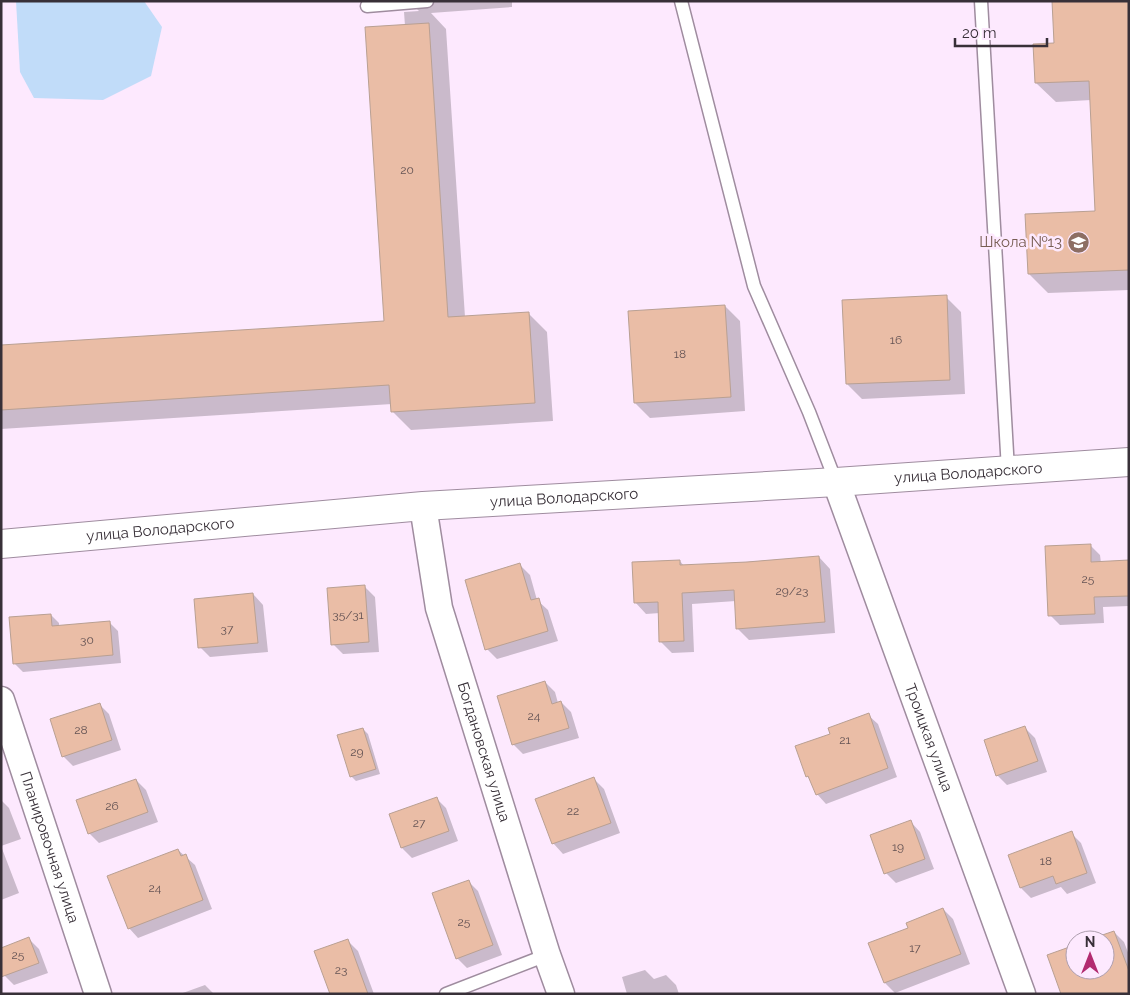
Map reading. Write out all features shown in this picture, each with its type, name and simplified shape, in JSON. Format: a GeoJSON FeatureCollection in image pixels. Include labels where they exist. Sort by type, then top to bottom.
{"type":"FeatureCollection","features":[{"type":"Feature","properties":{"kind":"main road","name":"улица Володарского"},"geometry":{"type":"LineString","coordinates":[[1,544],[423,506],[836,482],[1129,462]]}},
{"type":"Feature","properties":{"kind":"street","name":"Троицкая улица"},"geometry":{"type":"LineString","coordinates":[[836,482],[1022,994]]}},
{"type":"Feature","properties":{"kind":"street","name":"Богдановская улица"},"geometry":{"type":"LineString","coordinates":[[423,506],[439,608],[547,956],[561,994]]}},
{"type":"Feature","properties":{"kind":"street","name":"Планировочная улица"},"geometry":{"type":"LineString","coordinates":[[1,700],[98,994]]}},
{"type":"Feature","properties":{"kind":"lane"},"geometry":{"type":"LineString","coordinates":[[367,6],[427,1]]}},
{"type":"Feature","properties":{"kind":"lane"},"geometry":{"type":"LineString","coordinates":[[682,1],[754,286],[809,412],[836,482]]}},
{"type":"Feature","properties":{"kind":"lane"},"geometry":{"type":"LineString","coordinates":[[980,1],[1008,470]]}},
{"type":"Feature","properties":{"kind":"lane"},"geometry":{"type":"LineString","coordinates":[[446,994],[547,956]]}},
{"type":"Feature","properties":{"kind":"water"},"geometry":{"type":"Polygon","coordinates":[[[16,1],[144,1],[162,27],[151,76],[103,100],[34,98],[20,72],[16,1]]]}},
{"type":"Feature","properties":{"kind":"building"},"geometry":{"type":"Polygon","coordinates":[[[1052,1],[1129,1],[1129,270],[1028,274],[1025,214],[1095,211],[1089,81],[1035,83],[1033,44],[1054,43],[1052,1]]]}},
{"type":"Feature","properties":{"kind":"building"},"geometry":{"type":"Polygon","coordinates":[[[429,23],[448,317],[529,312],[535,403],[391,412],[389,385],[1,410],[1,345],[384,321],[365,27],[429,23]]]}},
{"type":"Feature","properties":{"kind":"building"},"geometry":{"type":"Polygon","coordinates":[[[947,295],[950,380],[846,384],[842,300],[947,295]]]}},
{"type":"Feature","properties":{"kind":"building"},"geometry":{"type":"Polygon","coordinates":[[[725,305],[731,397],[634,403],[628,311],[725,305]]]}},
{"type":"Feature","properties":{"kind":"building"},"geometry":{"type":"Polygon","coordinates":[[[1091,544],[1091,562],[1129,560],[1129,596],[1094,597],[1095,614],[1048,616],[1045,546],[1091,544]]]}},
{"type":"Feature","properties":{"kind":"building"},"geometry":{"type":"Polygon","coordinates":[[[819,556],[825,622],[736,629],[734,590],[682,593],[684,641],[659,642],[658,602],[634,603],[632,562],[680,560],[680,565],[819,556]]]}},
{"type":"Feature","properties":{"kind":"building"},"geometry":{"type":"Polygon","coordinates":[[[520,563],[531,600],[539,598],[548,631],[485,650],[465,580],[520,563]]]}},
{"type":"Feature","properties":{"kind":"building"},"geometry":{"type":"Polygon","coordinates":[[[365,585],[369,642],[331,645],[327,588],[365,585]]]}},
{"type":"Feature","properties":{"kind":"building"},"geometry":{"type":"Polygon","coordinates":[[[253,593],[258,643],[198,648],[194,599],[253,593]]]}},
{"type":"Feature","properties":{"kind":"building"},"geometry":{"type":"Polygon","coordinates":[[[51,614],[52,626],[110,621],[113,655],[13,664],[9,617],[51,614]]]}},
{"type":"Feature","properties":{"kind":"building"},"geometry":{"type":"Polygon","coordinates":[[[545,681],[552,704],[561,701],[569,728],[512,745],[497,696],[545,681]]]}},
{"type":"Feature","properties":{"kind":"building"},"geometry":{"type":"Polygon","coordinates":[[[100,703],[112,740],[62,757],[50,719],[100,703]]]}},
{"type":"Feature","properties":{"kind":"building"},"geometry":{"type":"Polygon","coordinates":[[[869,713],[888,768],[816,795],[808,776],[806,777],[795,746],[830,734],[828,728],[869,713]]]}},
{"type":"Feature","properties":{"kind":"building"},"geometry":{"type":"Polygon","coordinates":[[[1025,726],[1038,761],[996,776],[984,740],[1025,726]]]}},
{"type":"Feature","properties":{"kind":"building"},"geometry":{"type":"Polygon","coordinates":[[[363,728],[376,769],[350,777],[337,735],[363,728]]]}},
{"type":"Feature","properties":{"kind":"building"},"geometry":{"type":"Polygon","coordinates":[[[594,777],[611,823],[552,844],[535,799],[594,777]]]}},
{"type":"Feature","properties":{"kind":"building"},"geometry":{"type":"Polygon","coordinates":[[[136,779],[148,812],[88,834],[76,800],[136,779]]]}},
{"type":"Feature","properties":{"kind":"building"},"geometry":{"type":"Polygon","coordinates":[[[437,797],[449,831],[401,848],[389,814],[437,797]]]}},
{"type":"Feature","properties":{"kind":"building"},"geometry":{"type":"Polygon","coordinates":[[[911,820],[925,859],[884,874],[870,835],[911,820]]]}},
{"type":"Feature","properties":{"kind":"building"},"geometry":{"type":"Polygon","coordinates":[[[1072,831],[1087,873],[1056,884],[1053,876],[1020,888],[1008,855],[1072,831]]]}},
{"type":"Feature","properties":{"kind":"building"},"geometry":{"type":"Polygon","coordinates":[[[178,849],[181,856],[186,854],[203,900],[128,929],[107,876],[178,849]]]}},
{"type":"Feature","properties":{"kind":"building"},"geometry":{"type":"Polygon","coordinates":[[[469,880],[493,945],[456,959],[432,893],[469,880]]]}},
{"type":"Feature","properties":{"kind":"building"},"geometry":{"type":"Polygon","coordinates":[[[943,908],[961,954],[884,983],[868,943],[908,928],[906,923],[943,908]]]}},
{"type":"Feature","properties":{"kind":"building"},"geometry":{"type":"Polygon","coordinates":[[[1115,934],[1129,971],[1129,994],[1061,994],[1047,955],[1065,949],[1065,980],[1115,980],[1115,934]]]}},
{"type":"Feature","properties":{"kind":"building"},"geometry":{"type":"Polygon","coordinates":[[[29,937],[39,963],[1,977],[1,948],[29,937]]]}},
{"type":"Feature","properties":{"kind":"building"},"geometry":{"type":"Polygon","coordinates":[[[348,939],[368,994],[330,994],[314,951],[348,939]]]}},
{"type":"Feature","properties":{"kind":"place","name":"Школа №13"},"geometry":{"type":"Point","coordinates":[1078,242]}}]}
